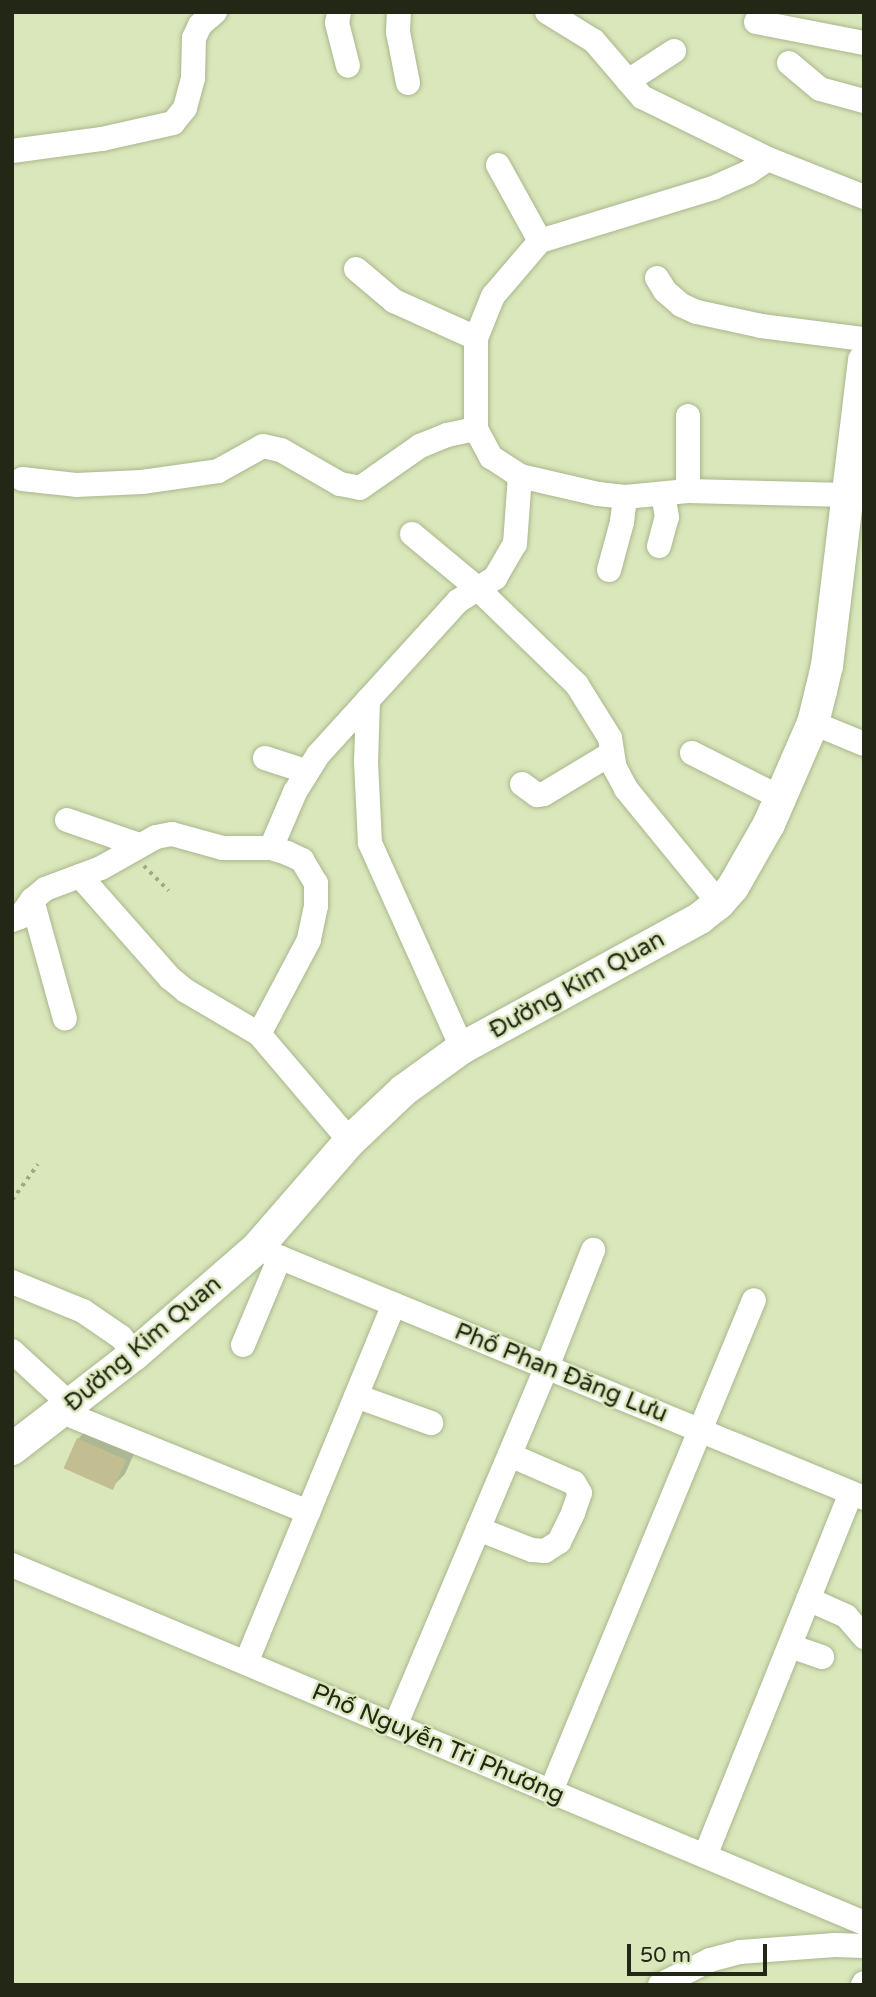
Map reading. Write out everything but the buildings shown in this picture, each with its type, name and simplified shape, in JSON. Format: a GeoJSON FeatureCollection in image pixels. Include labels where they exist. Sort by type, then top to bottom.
{"type":"FeatureCollection","features":[{"type":"Feature","properties":{"kind":"main road","name":"Đường Kim Quan"},"geometry":{"type":"LineString","coordinates":[[12,1449],[269,1252],[350,1140],[404,1090],[462,1048],[700,918],[719,904],[746,867],[781,798],[813,723],[827,666],[847,495],[859,430],[864,360]]}},
{"type":"Feature","properties":{"kind":"street"},"geometry":{"type":"LineString","coordinates":[[12,150],[102,139],[173,123],[186,108],[193,78],[194,38],[200,25],[215,12]]}},
{"type":"Feature","properties":{"kind":"street"},"geometry":{"type":"LineString","coordinates":[[338,12],[337,23],[348,66]]}},
{"type":"Feature","properties":{"kind":"street"},"geometry":{"type":"LineString","coordinates":[[399,12],[398,32],[408,83]]}},
{"type":"Feature","properties":{"kind":"street"},"geometry":{"type":"LineString","coordinates":[[547,12],[594,41],[642,97],[768,159],[864,197]]}},
{"type":"Feature","properties":{"kind":"street"},"geometry":{"type":"LineString","coordinates":[[757,22],[864,43]]}},
{"type":"Feature","properties":{"kind":"street"},"geometry":{"type":"LineString","coordinates":[[628,82],[674,51]]}},
{"type":"Feature","properties":{"kind":"street"},"geometry":{"type":"LineString","coordinates":[[789,63],[820,89],[864,101]]}},
{"type":"Feature","properties":{"kind":"street"},"geometry":{"type":"LineString","coordinates":[[768,159],[749,172],[713,188],[540,241],[494,296],[476,338],[476,429],[491,457],[520,476],[625,497],[688,491],[847,495]]}},
{"type":"Feature","properties":{"kind":"street"},"geometry":{"type":"LineString","coordinates":[[498,165],[540,241]]}},
{"type":"Feature","properties":{"kind":"street"},"geometry":{"type":"LineString","coordinates":[[356,269],[394,301],[476,338]]}},
{"type":"Feature","properties":{"kind":"street"},"geometry":{"type":"LineString","coordinates":[[657,278],[665,291],[681,305],[697,312],[761,326],[864,338]]}},
{"type":"Feature","properties":{"kind":"street"},"geometry":{"type":"LineString","coordinates":[[688,416],[688,491]]}},
{"type":"Feature","properties":{"kind":"street"},"geometry":{"type":"LineString","coordinates":[[22,479],[76,485],[154,480],[218,471],[263,446],[281,450],[340,484],[360,488],[420,446],[447,435],[476,429]]}},
{"type":"Feature","properties":{"kind":"street"},"geometry":{"type":"LineString","coordinates":[[271,848],[305,771],[458,601],[495,578],[515,544],[520,476]]}},
{"type":"Feature","properties":{"kind":"street"},"geometry":{"type":"LineString","coordinates":[[659,546],[667,517],[663,494]]}},
{"type":"Feature","properties":{"kind":"street"},"geometry":{"type":"LineString","coordinates":[[609,570],[622,522],[625,497]]}},
{"type":"Feature","properties":{"kind":"street"},"geometry":{"type":"LineString","coordinates":[[412,534],[477,588],[577,685],[610,738],[615,768],[626,789],[719,904]]}},
{"type":"Feature","properties":{"kind":"street"},"geometry":{"type":"LineString","coordinates":[[368,700],[366,762],[370,843],[462,1048]]}},
{"type":"Feature","properties":{"kind":"street"},"geometry":{"type":"LineString","coordinates":[[813,723],[864,744]]}},
{"type":"Feature","properties":{"kind":"street"},"geometry":{"type":"LineString","coordinates":[[522,784],[537,795],[544,794],[612,753]]}},
{"type":"Feature","properties":{"kind":"street"},"geometry":{"type":"LineString","coordinates":[[692,753],[781,798]]}},
{"type":"Feature","properties":{"kind":"street"},"geometry":{"type":"LineString","coordinates":[[265,758],[305,771]]}},
{"type":"Feature","properties":{"kind":"street"},"geometry":{"type":"LineString","coordinates":[[67,820],[134,848]]}},
{"type":"Feature","properties":{"kind":"street"},"geometry":{"type":"LineString","coordinates":[[12,920],[20,917],[32,900],[45,889],[80,876],[156,837],[172,834],[240,850],[271,848],[302,860],[316,883],[316,906],[309,940],[258,1034]]}},
{"type":"Feature","properties":{"kind":"street"},"geometry":{"type":"LineString","coordinates":[[80,876],[170,978],[186,991],[258,1034],[350,1140]]}},
{"type":"Feature","properties":{"kind":"street"},"geometry":{"type":"LineString","coordinates":[[32,900],[65,1019]]}},
{"type":"Feature","properties":{"kind":"street"},"geometry":{"type":"LineString","coordinates":[[395,1726],[547,1367],[593,1250]]}},
{"type":"Feature","properties":{"kind":"street"},"geometry":{"type":"LineString","coordinates":[[243,1345],[269,1252]]}},
{"type":"Feature","properties":{"kind":"street","name":"Phố Phan Đăng Lưu"},"geometry":{"type":"LineString","coordinates":[[269,1252],[857,1495]]}},
{"type":"Feature","properties":{"kind":"street"},"geometry":{"type":"LineString","coordinates":[[12,1282],[83,1311],[121,1337],[135,1354]]}},
{"type":"Feature","properties":{"kind":"street"},"geometry":{"type":"LineString","coordinates":[[551,1791],[754,1300]]}},
{"type":"Feature","properties":{"kind":"street"},"geometry":{"type":"LineString","coordinates":[[246,1663],[394,1304]]}},
{"type":"Feature","properties":{"kind":"street"},"geometry":{"type":"LineString","coordinates":[[12,1351],[66,1408],[308,1513]]}},
{"type":"Feature","properties":{"kind":"street"},"geometry":{"type":"LineString","coordinates":[[356,1396],[431,1423]]}},
{"type":"Feature","properties":{"kind":"street"},"geometry":{"type":"LineString","coordinates":[[478,1529],[538,1552],[545,1551],[559,1542],[573,1513],[580,1493],[574,1483],[510,1455]]}},
{"type":"Feature","properties":{"kind":"street"},"geometry":{"type":"LineString","coordinates":[[705,1856],[808,1599],[857,1495]]}},
{"type":"Feature","properties":{"kind":"street","name":"Phố Nguyễn Tri Phương"},"geometry":{"type":"LineString","coordinates":[[12,1565],[864,1923]]}},
{"type":"Feature","properties":{"kind":"street"},"geometry":{"type":"LineString","coordinates":[[808,1599],[846,1616],[864,1637]]}},
{"type":"Feature","properties":{"kind":"street"},"geometry":{"type":"LineString","coordinates":[[790,1646],[822,1657]]}},
{"type":"Feature","properties":{"kind":"street"},"geometry":{"type":"LineString","coordinates":[[660,1985],[710,1960],[740,1952],[835,1945],[864,1946]]}},
{"type":"Feature","properties":{"kind":"path"},"geometry":{"type":"LineString","coordinates":[[134,848],[169,891]]}},
{"type":"Feature","properties":{"kind":"path"},"geometry":{"type":"LineString","coordinates":[[12,1200],[38,1164]]}}]}
